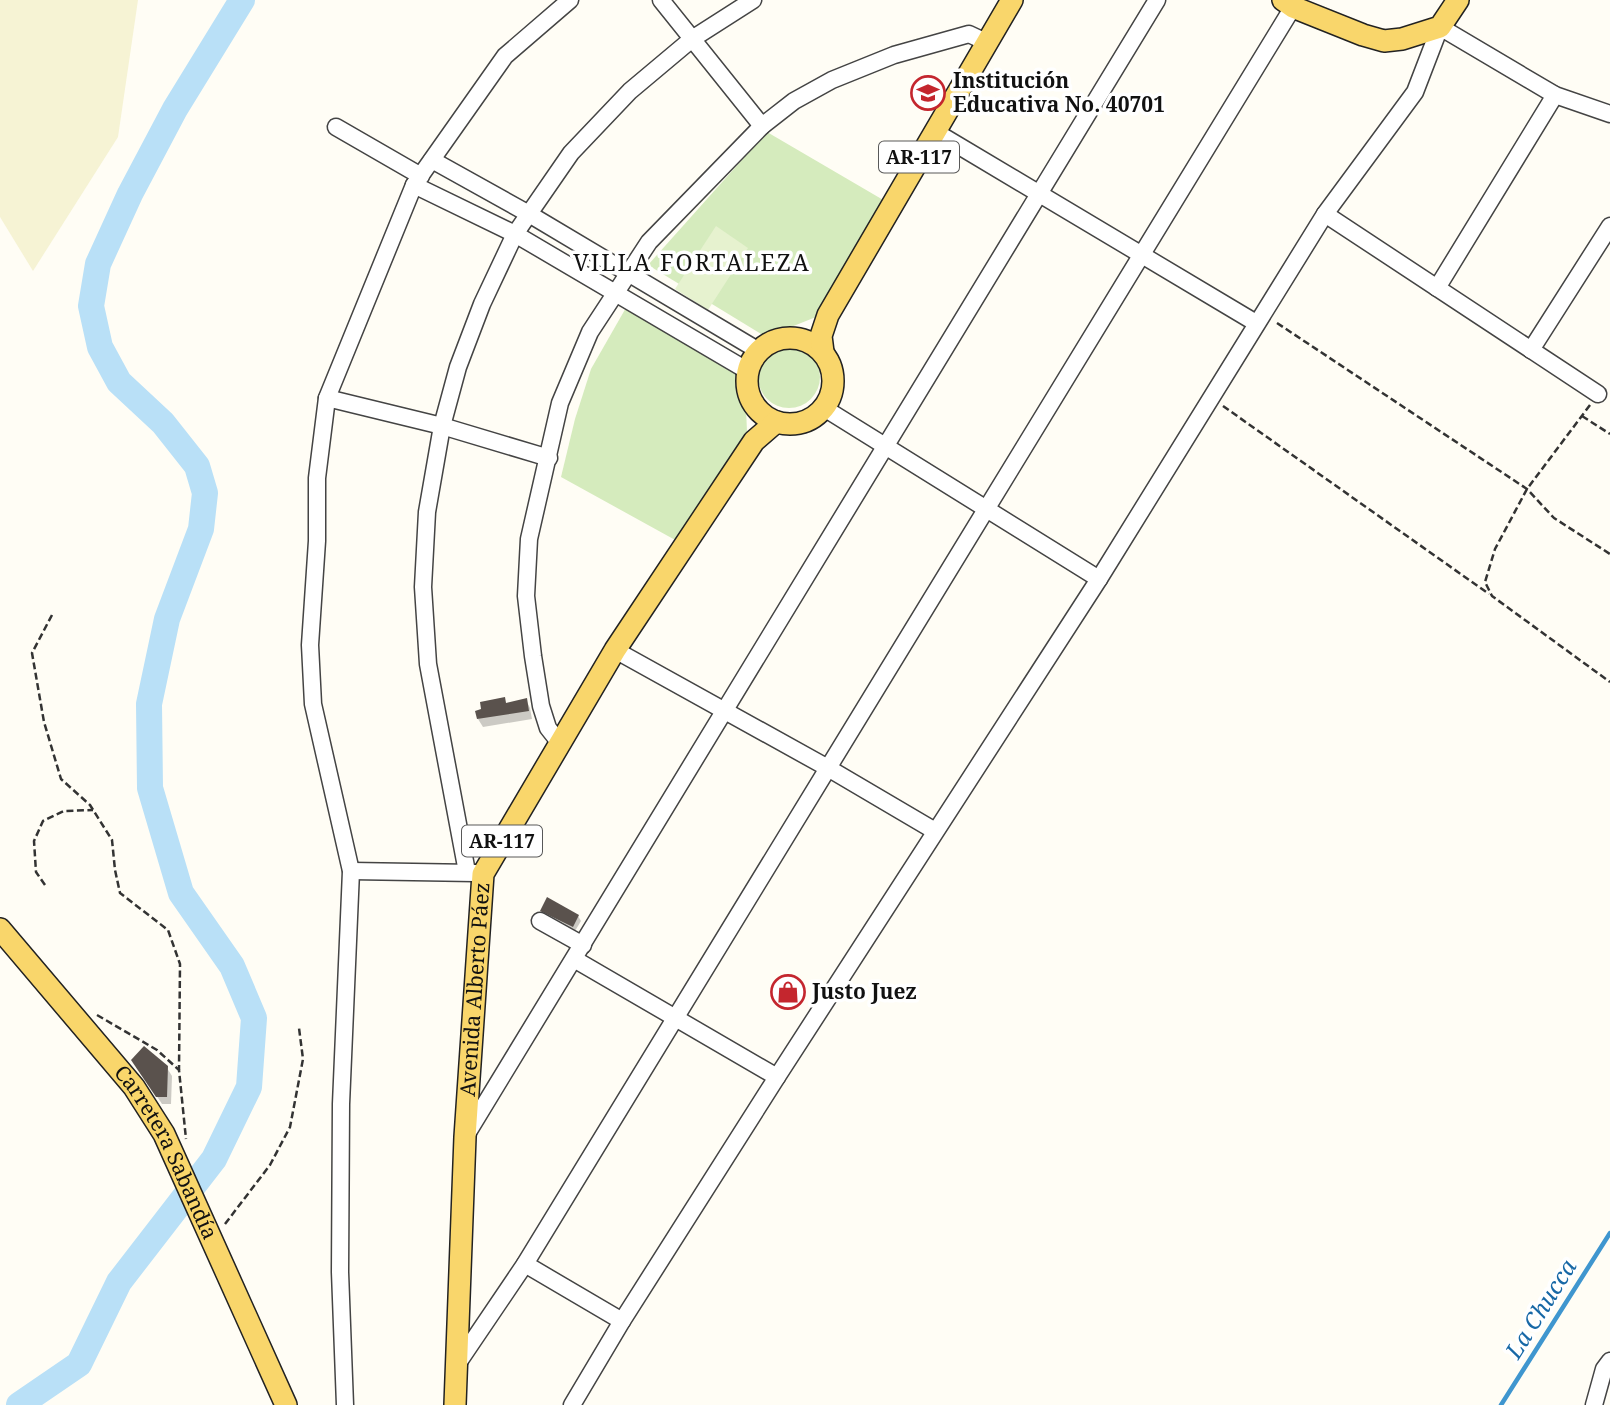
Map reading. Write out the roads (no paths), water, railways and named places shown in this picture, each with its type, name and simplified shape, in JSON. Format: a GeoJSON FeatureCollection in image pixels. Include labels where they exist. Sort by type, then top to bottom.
{"type":"FeatureCollection","features":[{"type":"Feature","properties":{"kind":"main road","name":"AR-117"},"geometry":{"type":"LineString","coordinates":[[824,408],[832,395],[834,380],[831,365],[823,352],[821,335],[828,315],[1012,0]]}},
{"type":"Feature","properties":{"kind":"main road"},"geometry":{"type":"LineString","coordinates":[[1288,3],[1363,35],[1384,41],[1402,39],[1431,30],[1458,0]]}},
{"type":"Feature","properties":{"kind":"main road","name":"AR-117"},"geometry":{"type":"LineString","coordinates":[[759,351],[782,338],[795,338],[812,329],[828,315]]}},
{"type":"Feature","properties":{"kind":"main road"},"geometry":{"type":"LineString","coordinates":[[795,338],[811,342],[823,352]]}},
{"type":"Feature","properties":{"kind":"main road"},"geometry":{"type":"LineString","coordinates":[[748,371],[759,351]]}},
{"type":"Feature","properties":{"kind":"main road","name":"AR-117"},"geometry":{"type":"LineString","coordinates":[[748,371],[747,386],[751,399],[767,417]]}},
{"type":"Feature","properties":{"kind":"main road"},"geometry":{"type":"LineString","coordinates":[[767,417],[789,425],[802,423],[815,417],[824,408]]}},
{"type":"Feature","properties":{"kind":"main road","name":"Avenida Alberto Páez"},"geometry":{"type":"LineString","coordinates":[[456,1405],[475,873],[615,650],[767,417]]}},
{"type":"Feature","properties":{"kind":"main road","name":"Carretera Sabandía"},"geometry":{"type":"LineString","coordinates":[[0,929],[134,1087],[164,1134],[286,1405]]}},
{"type":"Feature","properties":{"kind":"street"},"geometry":{"type":"LineString","coordinates":[[345,1405],[340,1272],[341,1117],[351,871],[313,704],[310,645],[317,541],[317,478],[327,398],[418,181],[505,56],[570,0]]}},
{"type":"Feature","properties":{"kind":"street"},"geometry":{"type":"LineString","coordinates":[[661,0],[762,125]]}},
{"type":"Feature","properties":{"kind":"street"},"geometry":{"type":"LineString","coordinates":[[351,871],[475,873],[428,664],[424,600],[427,512],[442,426],[458,367],[477,317],[515,234],[571,153],[630,91],[692,39],[753,0]]}},
{"type":"Feature","properties":{"kind":"street"},"geometry":{"type":"LineString","coordinates":[[465,1137],[1157,0]]}},
{"type":"Feature","properties":{"kind":"street"},"geometry":{"type":"LineString","coordinates":[[458,1363],[525,1264],[675,1019],[1141,255],[1288,3]]}},
{"type":"Feature","properties":{"kind":"street"},"geometry":{"type":"LineString","coordinates":[[572,1405],[776,1077],[1099,579],[1325,214],[1415,92],[1431,30],[1555,94],[1610,114]]}},
{"type":"Feature","properties":{"kind":"street"},"geometry":{"type":"LineString","coordinates":[[559,742],[548,729],[541,706],[533,656],[526,596],[529,539],[561,403],[590,332],[649,242],[762,125],[794,101],[832,80],[894,55],[969,34],[986,42]]}},
{"type":"Feature","properties":{"kind":"street"},"geometry":{"type":"LineString","coordinates":[[1437,288],[1555,94]]}},
{"type":"Feature","properties":{"kind":"street"},"geometry":{"type":"LineString","coordinates":[[336,127],[418,181],[616,292],[748,371]]}},
{"type":"Feature","properties":{"kind":"street"},"geometry":{"type":"LineString","coordinates":[[934,131],[1141,255],[1259,318]]}},
{"type":"Feature","properties":{"kind":"street"},"geometry":{"type":"LineString","coordinates":[[432,160],[529,214],[759,351]]}},
{"type":"Feature","properties":{"kind":"street"},"geometry":{"type":"LineString","coordinates":[[1325,214],[1598,394]]}},
{"type":"Feature","properties":{"kind":"street"},"geometry":{"type":"LineString","coordinates":[[1531,350],[1610,226]]}},
{"type":"Feature","properties":{"kind":"street"},"geometry":{"type":"LineString","coordinates":[[327,398],[442,426],[549,458]]}},
{"type":"Feature","properties":{"kind":"street"},"geometry":{"type":"LineString","coordinates":[[824,408],[1099,579]]}},
{"type":"Feature","properties":{"kind":"street"},"geometry":{"type":"LineString","coordinates":[[615,650],[828,768],[935,831]]}},
{"type":"Feature","properties":{"kind":"street"},"geometry":{"type":"LineString","coordinates":[[540,921],[579,952],[675,1019],[776,1077]]}},
{"type":"Feature","properties":{"kind":"street"},"geometry":{"type":"LineString","coordinates":[[525,1264],[622,1321]]}},
{"type":"Feature","properties":{"kind":"street"},"geometry":{"type":"LineString","coordinates":[[1594,1405],[1604,1369],[1610,1361]]}},
{"type":"Feature","properties":{"kind":"waterway"},"geometry":{"type":"LineString","coordinates":[[19,1405],[79,1364],[119,1282],[214,1159],[249,1087],[254,1018],[232,966],[181,893],[150,788],[149,704],[167,619],[201,529],[205,493],[197,466],[163,423],[119,382],[100,347],[91,306],[98,264],[130,194],[175,109],[242,0]]}},
{"type":"Feature","properties":{"kind":"waterway","name":"La Chucca"},"geometry":{"type":"LineString","coordinates":[[1501,1405],[1610,1233]]}},
{"type":"Feature","properties":{"kind":"place","name":"Institución Educativa No. 40701"},"geometry":{"type":"Point","coordinates":[928,93]}},
{"type":"Feature","properties":{"kind":"place","name":"Justo Juez"},"geometry":{"type":"Point","coordinates":[788,992]}},
{"type":"Feature","properties":{"kind":"district","name":"VILLA FORTALEZA"},"geometry":{"type":"Point","coordinates":[692,263]}}]}
